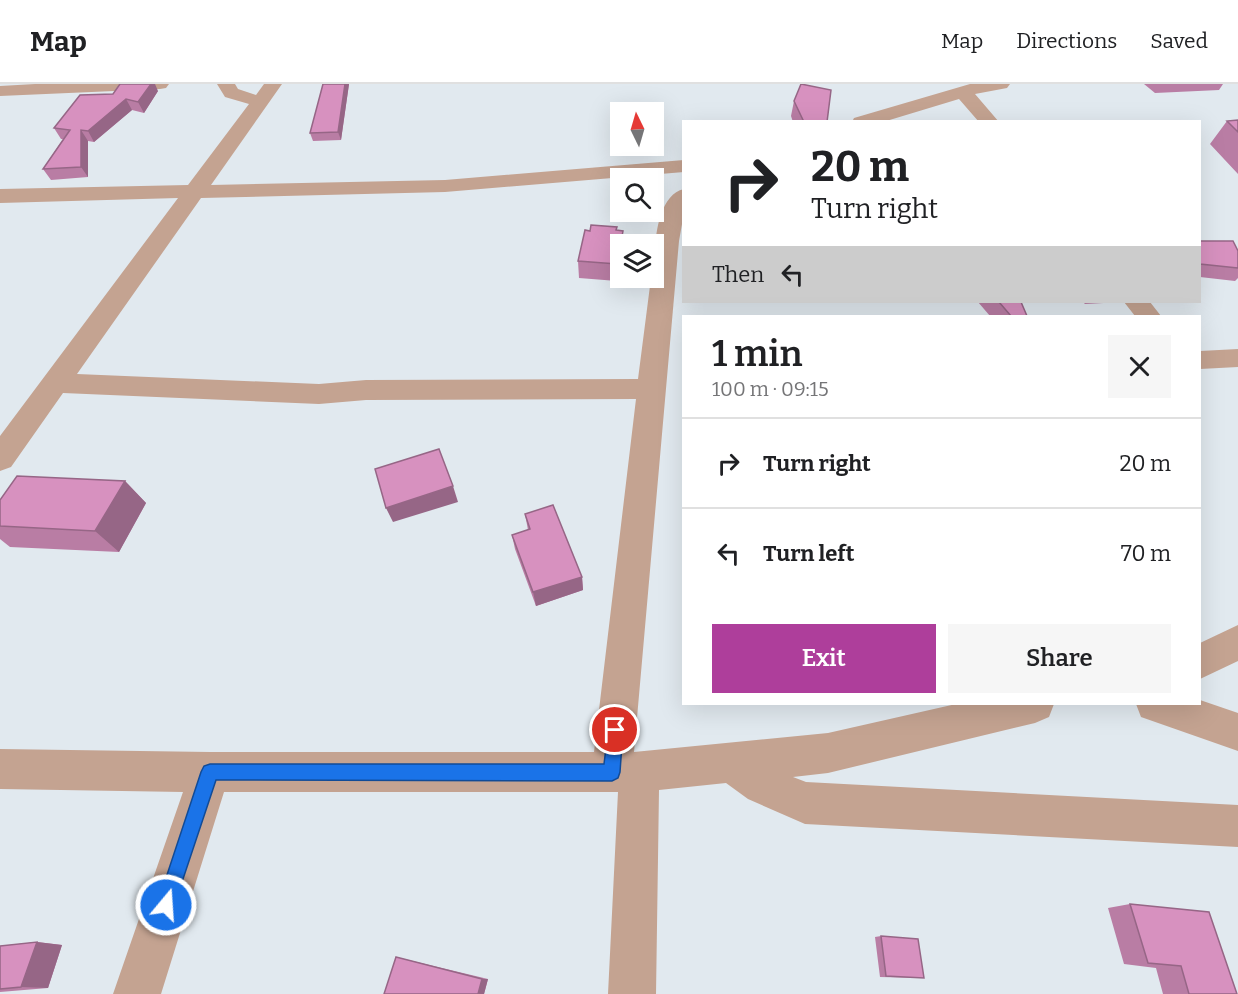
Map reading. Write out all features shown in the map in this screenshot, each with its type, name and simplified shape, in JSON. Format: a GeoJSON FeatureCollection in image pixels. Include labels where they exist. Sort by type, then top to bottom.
{"type":"FeatureCollection","features":[{"type":"Feature","properties":{"kind":"street"},"geometry":{"type":"LineString","coordinates":[[0,91],[160,84]]}},
{"type":"Feature","properties":{"kind":"street"},"geometry":{"type":"LineString","coordinates":[[226,84],[231,93],[248,96],[267,93]]}},
{"type":"Feature","properties":{"kind":"street"},"geometry":{"type":"LineString","coordinates":[[868,120],[996,84]]}},
{"type":"Feature","properties":{"kind":"street"},"geometry":{"type":"LineString","coordinates":[[963,92],[988,120]]}},
{"type":"Feature","properties":{"kind":"street"},"geometry":{"type":"LineString","coordinates":[[0,459],[267,93]]}},
{"type":"Feature","properties":{"kind":"street"},"geometry":{"type":"LineString","coordinates":[[0,196],[445,186],[682,166]]}},
{"type":"Feature","properties":{"kind":"street"},"geometry":{"type":"LineString","coordinates":[[632,994],[625,772],[650,389],[671,218],[682,199]]}},
{"type":"Feature","properties":{"kind":"street"},"geometry":{"type":"LineString","coordinates":[[1138,303],[1147,315]]}},
{"type":"Feature","properties":{"kind":"street"},"geometry":{"type":"LineString","coordinates":[[1201,360],[1238,358]]}},
{"type":"Feature","properties":{"kind":"street"},"geometry":{"type":"LineString","coordinates":[[55,383],[319,394],[366,390],[650,389]]}},
{"type":"Feature","properties":{"kind":"street"},"geometry":{"type":"LineString","coordinates":[[1201,661],[1238,642]]}},
{"type":"Feature","properties":{"kind":"street"},"geometry":{"type":"LineString","coordinates":[[0,768],[210,772],[625,772],[828,753],[1031,705]]}},
{"type":"Feature","properties":{"kind":"street"},"geometry":{"type":"LineString","coordinates":[[1158,705],[1238,732]]}},
{"type":"Feature","properties":{"kind":"street"},"geometry":{"type":"LineString","coordinates":[[731,763],[763,784],[805,803],[1238,826]]}},
{"type":"Feature","properties":{"kind":"street"},"geometry":{"type":"LineString","coordinates":[[136,994],[210,772]]}},
{"type":"Feature","properties":{"kind":"building"},"geometry":{"type":"Polygon","coordinates":[[[120,84],[151,84],[138,102],[126,99],[88,131],[81,130],[81,167],[43,169],[70,130],[54,128],[80,95],[113,94],[120,84]]]}},
{"type":"Feature","properties":{"kind":"building"},"geometry":{"type":"Polygon","coordinates":[[[323,84],[345,84],[338,132],[310,133],[323,84]]]}},
{"type":"Feature","properties":{"kind":"building"},"geometry":{"type":"Polygon","coordinates":[[[801,84],[831,90],[827,120],[803,120],[794,101],[801,84]]]}},
{"type":"Feature","properties":{"kind":"building"},"geometry":{"type":"Polygon","coordinates":[[[1238,120],[1238,132],[1227,121],[1238,120]]]}},
{"type":"Feature","properties":{"kind":"building"},"geometry":{"type":"Polygon","coordinates":[[[591,225],[617,227],[616,230],[623,231],[622,234],[610,234],[610,263],[578,261],[585,230],[590,231],[591,225]]]}},
{"type":"Feature","properties":{"kind":"building"},"geometry":{"type":"Polygon","coordinates":[[[1201,241],[1233,241],[1238,251],[1238,268],[1201,264],[1201,241]]]}},
{"type":"Feature","properties":{"kind":"building"},"geometry":{"type":"Polygon","coordinates":[[[1000,303],[1021,303],[1027,315],[1010,315],[1000,303]]]}},
{"type":"Feature","properties":{"kind":"building"},"geometry":{"type":"Polygon","coordinates":[[[439,449],[453,486],[386,508],[375,469],[439,449]]]}},
{"type":"Feature","properties":{"kind":"building"},"geometry":{"type":"Polygon","coordinates":[[[17,476],[125,481],[95,531],[0,526],[0,500],[17,476]]]}},
{"type":"Feature","properties":{"kind":"building"},"geometry":{"type":"Polygon","coordinates":[[[553,505],[582,577],[533,592],[512,535],[530,529],[525,514],[553,505]]]}},
{"type":"Feature","properties":{"kind":"building"},"geometry":{"type":"Polygon","coordinates":[[[1130,904],[1209,912],[1237,994],[1189,994],[1181,966],[1148,963],[1130,904]]]}},
{"type":"Feature","properties":{"kind":"building"},"geometry":{"type":"Polygon","coordinates":[[[881,936],[918,939],[924,978],[886,976],[881,936]]]}},
{"type":"Feature","properties":{"kind":"building"},"geometry":{"type":"Polygon","coordinates":[[[37,942],[21,987],[0,989],[0,946],[37,942]]]}},
{"type":"Feature","properties":{"kind":"building"},"geometry":{"type":"Polygon","coordinates":[[[396,957],[482,979],[478,994],[384,994],[396,957]]]}},
{"type":"Feature","properties":{"kind":"route"},"geometry":{"type":"LineString","coordinates":[[166,905],[210,772],[612,772],[615,730]]}}]}
